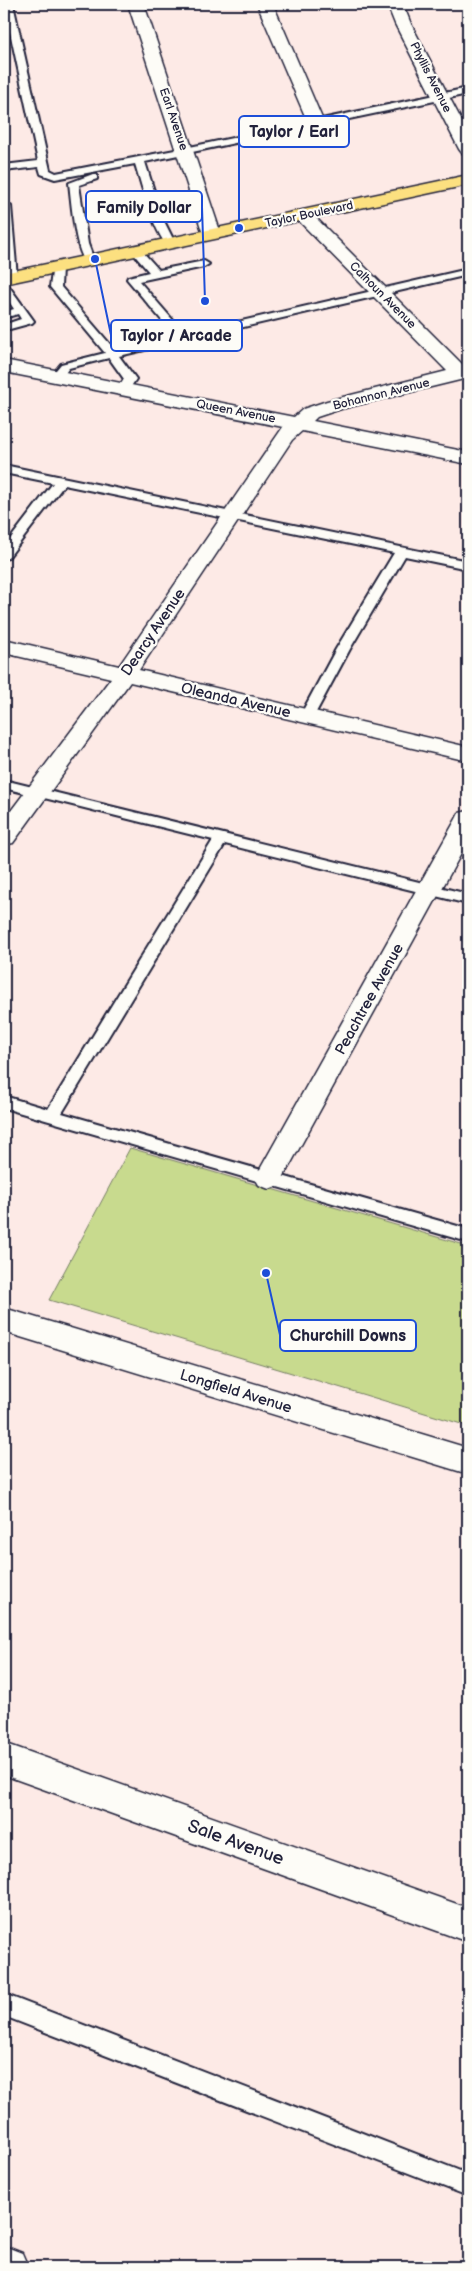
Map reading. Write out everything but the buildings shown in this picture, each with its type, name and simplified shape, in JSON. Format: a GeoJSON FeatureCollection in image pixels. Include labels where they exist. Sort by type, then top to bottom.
{"type":"FeatureCollection","features":[{"type":"Feature","properties":{"kind":"main road","name":"Taylor Boulevard"},"geometry":{"type":"LineString","coordinates":[[6,281],[89,260],[468,180]]}},
{"type":"Feature","properties":{"kind":"street","name":"Earl Avenue"},"geometry":{"type":"LineString","coordinates":[[136,4],[212,234]]}},
{"type":"Feature","properties":{"kind":"street"},"geometry":{"type":"LineString","coordinates":[[265,4],[316,123]]}},
{"type":"Feature","properties":{"kind":"street","name":"Phyllis Avenue"},"geometry":{"type":"LineString","coordinates":[[395,4],[403,24],[468,149]]}},
{"type":"Feature","properties":{"kind":"street","name":"Calhoun Avenue"},"geometry":{"type":"LineString","coordinates":[[304,216],[465,373]]}},
{"type":"Feature","properties":{"kind":"street","name":"Queen Avenue"},"geometry":{"type":"LineString","coordinates":[[4,366],[468,458]]}},
{"type":"Feature","properties":{"kind":"street","name":"Bohannon Avenue"},"geometry":{"type":"LineString","coordinates":[[298,424],[310,413],[334,405],[465,373]]}},
{"type":"Feature","properties":{"kind":"street","name":"Dearcy Avenue"},"geometry":{"type":"LineString","coordinates":[[4,838],[125,674],[285,436],[298,424]]}},
{"type":"Feature","properties":{"kind":"street","name":"Oleanda Avenue"},"geometry":{"type":"LineString","coordinates":[[4,646],[468,754]]}},
{"type":"Feature","properties":{"kind":"street","name":"Peachtree Avenue"},"geometry":{"type":"LineString","coordinates":[[269,1178],[468,819]]}},
{"type":"Feature","properties":{"kind":"street","name":"Longfield Avenue"},"geometry":{"type":"LineString","coordinates":[[4,1320],[468,1461]]}},
{"type":"Feature","properties":{"kind":"street","name":"Sale Avenue"},"geometry":{"type":"LineString","coordinates":[[4,1759],[468,1925]]}},
{"type":"Feature","properties":{"kind":"street"},"geometry":{"type":"LineString","coordinates":[[4,2266],[8,2267]]}},
{"type":"Feature","properties":{"kind":"lane"},"geometry":{"type":"LineString","coordinates":[[8,4],[45,172],[55,176],[141,164]]}},
{"type":"Feature","properties":{"kind":"lane"},"geometry":{"type":"LineString","coordinates":[[89,260],[83,244],[74,182],[185,151],[468,90]]}},
{"type":"Feature","properties":{"kind":"lane"},"geometry":{"type":"LineString","coordinates":[[4,168],[43,164]]}},
{"type":"Feature","properties":{"kind":"lane"},"geometry":{"type":"LineString","coordinates":[[141,164],[158,219],[170,243]]}},
{"type":"Feature","properties":{"kind":"lane"},"geometry":{"type":"LineString","coordinates":[[4,206],[6,206],[6,281],[8,301],[20,310],[28,321],[10,326]]}},
{"type":"Feature","properties":{"kind":"lane"},"geometry":{"type":"LineString","coordinates":[[136,251],[156,274]]}},
{"type":"Feature","properties":{"kind":"lane"},"geometry":{"type":"LineString","coordinates":[[182,338],[132,280],[204,264]]}},
{"type":"Feature","properties":{"kind":"lane"},"geometry":{"type":"LineString","coordinates":[[58,267],[55,287],[112,354],[130,379],[124,389]]}},
{"type":"Feature","properties":{"kind":"lane"},"geometry":{"type":"LineString","coordinates":[[57,376],[65,366],[74,362],[468,272]]}},
{"type":"Feature","properties":{"kind":"lane"},"geometry":{"type":"LineString","coordinates":[[4,314],[20,310]]}},
{"type":"Feature","properties":{"kind":"lane"},"geometry":{"type":"LineString","coordinates":[[4,469],[468,565]]}},
{"type":"Feature","properties":{"kind":"lane"},"geometry":{"type":"LineString","coordinates":[[4,555],[61,481]]}},
{"type":"Feature","properties":{"kind":"lane"},"geometry":{"type":"LineString","coordinates":[[307,716],[343,649],[401,552]]}},
{"type":"Feature","properties":{"kind":"lane"},"geometry":{"type":"LineString","coordinates":[[4,784],[468,899]]}},
{"type":"Feature","properties":{"kind":"lane"},"geometry":{"type":"LineString","coordinates":[[52,1115],[222,837]]}},
{"type":"Feature","properties":{"kind":"lane"},"geometry":{"type":"LineString","coordinates":[[4,1102],[468,1236]]}},
{"type":"Feature","properties":{"kind":"lane"},"geometry":{"type":"LineString","coordinates":[[4,2005],[468,2184]]}},
{"type":"Feature","properties":{"kind":"green space"},"geometry":{"type":"Polygon","coordinates":[[[130,1148],[468,1246],[468,1426],[49,1300],[130,1148]]]}},
{"type":"Feature","properties":{"kind":"place","name":"Taylor / Earl"},"geometry":{"type":"Point","coordinates":[239,228]}},
{"type":"Feature","properties":{"kind":"place","name":"Taylor / Arcade"},"geometry":{"type":"Point","coordinates":[95,259]}},
{"type":"Feature","properties":{"kind":"place","name":"Family Dollar"},"geometry":{"type":"Point","coordinates":[205,301]}},
{"type":"Feature","properties":{"kind":"place","name":"Churchill Downs"},"geometry":{"type":"Point","coordinates":[266,1273]}}]}
